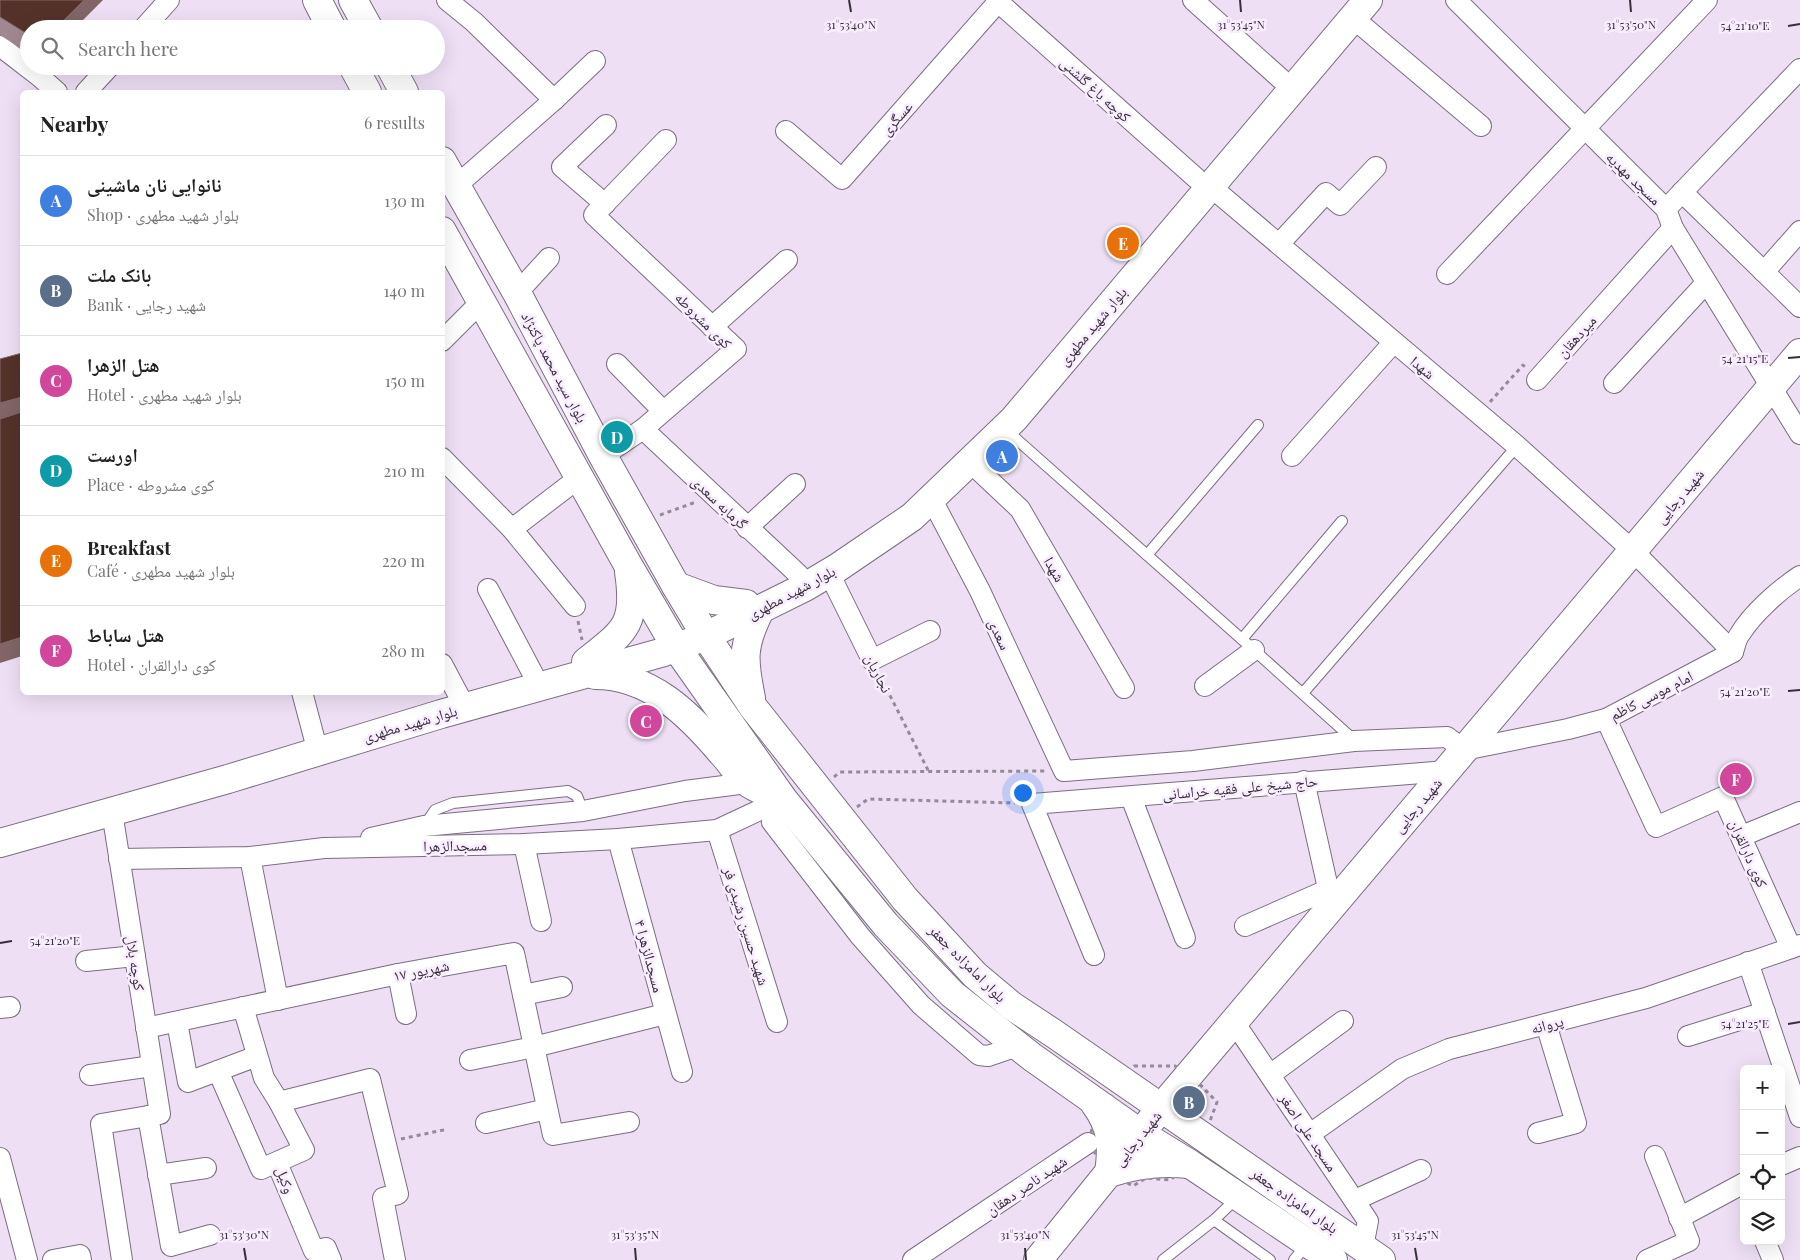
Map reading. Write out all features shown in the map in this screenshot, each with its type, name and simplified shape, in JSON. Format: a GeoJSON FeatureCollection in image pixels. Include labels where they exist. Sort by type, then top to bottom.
{"type":"FeatureCollection","features":[{"type":"Feature","properties":{"kind":"main road"},"geometry":{"type":"LineString","coordinates":[[317,0],[327,20]]}},
{"type":"Feature","properties":{"kind":"main road"},"geometry":{"type":"LineString","coordinates":[[353,0],[364,20]]}},
{"type":"Feature","properties":{"kind":"main road","name":"بلوار شهید مطهری"},"geometry":{"type":"LineString","coordinates":[[0,843],[112,812],[672,641],[702,630],[829,573],[912,517],[1020,412],[1203,182],[1281,79],[1357,6]]}},
{"type":"Feature","properties":{"kind":"main road","name":"بلوار شهید مطهری"},"geometry":{"type":"LineString","coordinates":[[753,607],[891,516],[950,462],[1203,182],[1357,6]]}},
{"type":"Feature","properties":{"kind":"main road"},"geometry":{"type":"LineString","coordinates":[[358,75],[366,90]]}},
{"type":"Feature","properties":{"kind":"main road"},"geometry":{"type":"LineString","coordinates":[[395,75],[403,90]]}},
{"type":"Feature","properties":{"kind":"main road","name":"بلوار سید محمد پاکنژاد"},"geometry":{"type":"LineString","coordinates":[[445,166],[517,293],[603,456],[702,630]]}},
{"type":"Feature","properties":{"kind":"main road","name":"بلوار سید محمد پاکنژاد"},"geometry":{"type":"LineString","coordinates":[[445,243],[463,269],[672,641]]}},
{"type":"Feature","properties":{"kind":"main road"},"geometry":{"type":"LineString","coordinates":[[463,269],[492,249]]}},
{"type":"Feature","properties":{"kind":"main road","name":"شهید رجایی"},"geometry":{"type":"LineString","coordinates":[[1038,1260],[1161,1108],[1234,1022],[1330,898],[1447,771],[1800,353]]}},
{"type":"Feature","properties":{"kind":"main road"},"geometry":{"type":"LineString","coordinates":[[582,668],[612,642],[628,621],[631,612],[632,594],[628,565]]}},
{"type":"Feature","properties":{"kind":"main road"},"geometry":{"type":"LineString","coordinates":[[676,586],[714,600],[753,607],[751,627],[744,650],[746,674],[753,707]]}},
{"type":"Feature","properties":{"kind":"main road","name":"بلوار امامزاده جعفر"},"geometry":{"type":"LineString","coordinates":[[702,630],[753,707],[842,821],[905,899],[975,975],[1012,1006],[1372,1254]]}},
{"type":"Feature","properties":{"kind":"main road","name":"بلوار امامزاده جعفر"},"geometry":{"type":"LineString","coordinates":[[672,641],[783,799],[886,925],[952,994],[1091,1100],[1239,1196],[1301,1251],[1333,1260]]}},
{"type":"Feature","properties":{"kind":"main road"},"geometry":{"type":"LineString","coordinates":[[582,668],[634,682],[667,698],[688,715],[747,782],[783,799]]}},
{"type":"Feature","properties":{"kind":"main road","name":"بلوار شهید مطهری"},"geometry":{"type":"LineString","coordinates":[[0,833],[315,741],[459,696],[534,676],[582,668]]}},
{"type":"Feature","properties":{"kind":"main road"},"geometry":{"type":"LineString","coordinates":[[1133,1089],[1153,1090],[1173,1085],[1190,1074]]}},
{"type":"Feature","properties":{"kind":"main road"},"geometry":{"type":"LineString","coordinates":[[1190,1074],[1191,1107],[1198,1133]]}},
{"type":"Feature","properties":{"kind":"main road"},"geometry":{"type":"LineString","coordinates":[[1091,1100],[1103,1115],[1110,1134],[1112,1153],[1109,1173],[1128,1166],[1170,1162],[1200,1170],[1206,1158],[1214,1150],[1225,1152]]}},
{"type":"Feature","properties":{"kind":"street"},"geometry":{"type":"LineString","coordinates":[[151,20],[169,0]]}},
{"type":"Feature","properties":{"kind":"street"},"geometry":{"type":"LineString","coordinates":[[446,0],[474,22],[554,100]]}},
{"type":"Feature","properties":{"kind":"street"},"geometry":{"type":"LineString","coordinates":[[1193,0],[1281,79]]}},
{"type":"Feature","properties":{"kind":"street","name":"مسجد مهدیه"},"geometry":{"type":"LineString","coordinates":[[1456,0],[1666,209],[1673,228],[1800,434]]}},
{"type":"Feature","properties":{"kind":"street"},"geometry":{"type":"LineString","coordinates":[[1447,274],[1707,0]]}},
{"type":"Feature","properties":{"kind":"street","name":"عسگری"},"geometry":{"type":"LineString","coordinates":[[786,131],[842,179],[997,1]]}},
{"type":"Feature","properties":{"kind":"street","name":"کوچه باغ گلشنی"},"geometry":{"type":"LineString","coordinates":[[997,1],[1203,182]]}},
{"type":"Feature","properties":{"kind":"street"},"geometry":{"type":"LineString","coordinates":[[1357,6],[1481,126]]}},
{"type":"Feature","properties":{"kind":"street"},"geometry":{"type":"LineString","coordinates":[[0,46],[20,61]]}},
{"type":"Feature","properties":{"kind":"street"},"geometry":{"type":"LineString","coordinates":[[456,186],[554,100],[595,60]]}},
{"type":"Feature","properties":{"kind":"street"},"geometry":{"type":"LineString","coordinates":[[1666,209],[1800,69]]}},
{"type":"Feature","properties":{"kind":"street"},"geometry":{"type":"LineString","coordinates":[[38,75],[55,90]]}},
{"type":"Feature","properties":{"kind":"street"},"geometry":{"type":"LineString","coordinates":[[88,90],[102,75]]}},
{"type":"Feature","properties":{"kind":"street","name":"کوی مشروطه"},"geometry":{"type":"LineString","coordinates":[[603,456],[643,429],[736,349],[712,327],[600,210],[562,167],[606,125]]}},
{"type":"Feature","properties":{"kind":"street"},"geometry":{"type":"LineString","coordinates":[[600,210],[666,140]]}},
{"type":"Feature","properties":{"kind":"street"},"geometry":{"type":"LineString","coordinates":[[1278,244],[1326,193],[1340,205],[1376,168]]}},
{"type":"Feature","properties":{"kind":"street","name":"شهدا"},"geometry":{"type":"LineString","coordinates":[[1203,182],[1517,446],[1633,551],[1733,652]]}},
{"type":"Feature","properties":{"kind":"street"},"geometry":{"type":"LineString","coordinates":[[1682,192],[1800,307]]}},
{"type":"Feature","properties":{"kind":"street","name":"میردهقان"},"geometry":{"type":"LineString","coordinates":[[1537,380],[1673,228]]}},
{"type":"Feature","properties":{"kind":"street"},"geometry":{"type":"LineString","coordinates":[[1764,272],[1800,231]]}},
{"type":"Feature","properties":{"kind":"street"},"geometry":{"type":"LineString","coordinates":[[517,293],[549,258]]}},
{"type":"Feature","properties":{"kind":"street"},"geometry":{"type":"LineString","coordinates":[[712,327],[787,260]]}},
{"type":"Feature","properties":{"kind":"street"},"geometry":{"type":"LineString","coordinates":[[1614,383],[1706,283]]}},
{"type":"Feature","properties":{"kind":"street"},"geometry":{"type":"LineString","coordinates":[[445,338],[480,302]]}},
{"type":"Feature","properties":{"kind":"street"},"geometry":{"type":"LineString","coordinates":[[1292,456],[1394,342]]}},
{"type":"Feature","properties":{"kind":"street"},"geometry":{"type":"LineString","coordinates":[[617,364],[663,411]]}},
{"type":"Feature","properties":{"kind":"street","name":"گرمابه سعدی"},"geometry":{"type":"LineString","coordinates":[[643,429],[799,575]]}},
{"type":"Feature","properties":{"kind":"street"},"geometry":{"type":"LineString","coordinates":[[445,461],[512,529],[575,606]]}},
{"type":"Feature","properties":{"kind":"street","name":"شهدا"},"geometry":{"type":"LineString","coordinates":[[970,462],[1020,509],[1124,688]]}},
{"type":"Feature","properties":{"kind":"street"},"geometry":{"type":"LineString","coordinates":[[512,529],[580,478]]}},
{"type":"Feature","properties":{"kind":"street"},"geometry":{"type":"LineString","coordinates":[[747,528],[795,484]]}},
{"type":"Feature","properties":{"kind":"street","name":"سعدی"},"geometry":{"type":"LineString","coordinates":[[931,498],[980,591],[1064,771]]}},
{"type":"Feature","properties":{"kind":"street","name":"نجاریان"},"geometry":{"type":"LineString","coordinates":[[829,573],[872,660]]}},
{"type":"Feature","properties":{"kind":"street"},"geometry":{"type":"LineString","coordinates":[[1733,652],[1739,635],[1753,618],[1788,584],[1800,576]]}},
{"type":"Feature","properties":{"kind":"street"},"geometry":{"type":"LineString","coordinates":[[488,589],[534,676]]}},
{"type":"Feature","properties":{"kind":"street"},"geometry":{"type":"LineString","coordinates":[[872,660],[930,631]]}},
{"type":"Feature","properties":{"kind":"street"},"geometry":{"type":"LineString","coordinates":[[1205,686],[1248,644]]}},
{"type":"Feature","properties":{"kind":"street","name":"امام موسی کاظم"},"geometry":{"type":"LineString","coordinates":[[1464,750],[1568,729],[1606,719],[1733,652]]}},
{"type":"Feature","properties":{"kind":"street"},"geometry":{"type":"LineString","coordinates":[[445,670],[459,696]]}},
{"type":"Feature","properties":{"kind":"street"},"geometry":{"type":"LineString","coordinates":[[303,695],[315,741]]}},
{"type":"Feature","properties":{"kind":"street","name":"کوی دارالقران"},"geometry":{"type":"LineString","coordinates":[[1606,719],[1656,827],[1723,797],[1796,946]]}},
{"type":"Feature","properties":{"kind":"street","name":"حاج شیخ علی فقیه خراسانی"},"geometry":{"type":"LineString","coordinates":[[1064,771],[1193,761],[1354,741],[1447,737],[1464,750]]}},
{"type":"Feature","properties":{"kind":"street","name":"حاج شیخ علی فقیه خراسانی"},"geometry":{"type":"LineString","coordinates":[[1032,804],[1447,771]]}},
{"type":"Feature","properties":{"kind":"street"},"geometry":{"type":"LineString","coordinates":[[1245,926],[1330,898],[1304,781]]}},
{"type":"Feature","properties":{"kind":"street"},"geometry":{"type":"LineString","coordinates":[[324,848],[424,826],[583,810],[747,782]]}},
{"type":"Feature","properties":{"kind":"street"},"geometry":{"type":"LineString","coordinates":[[1131,797],[1185,938]]}},
{"type":"Feature","properties":{"kind":"street","name":"مسجدالزهرا"},"geometry":{"type":"LineString","coordinates":[[119,858],[250,857],[324,848],[524,844],[618,839],[717,830],[783,799]]}},
{"type":"Feature","properties":{"kind":"street"},"geometry":{"type":"LineString","coordinates":[[1032,804],[1094,955]]}},
{"type":"Feature","properties":{"kind":"street","name":"کوچه بلال"},"geometry":{"type":"LineString","coordinates":[[112,812],[152,1066],[158,1175],[171,1246],[210,1235]]}},
{"type":"Feature","properties":{"kind":"street"},"geometry":{"type":"LineString","coordinates":[[1742,836],[1800,812]]}},
{"type":"Feature","properties":{"kind":"street","name":"شهید حسین رشیدی فر"},"geometry":{"type":"LineString","coordinates":[[717,830],[777,1022]]}},
{"type":"Feature","properties":{"kind":"street","name":"مسجدالزهرا ۴"},"geometry":{"type":"LineString","coordinates":[[618,839],[682,1072]]}},
{"type":"Feature","properties":{"kind":"street"},"geometry":{"type":"LineString","coordinates":[[524,844],[541,921]]}},
{"type":"Feature","properties":{"kind":"street"},"geometry":{"type":"LineString","coordinates":[[250,857],[278,1000]]}},
{"type":"Feature","properties":{"kind":"street","name":"پروانه"},"geometry":{"type":"LineString","coordinates":[[1310,1134],[1402,1069],[1449,1049],[1646,998],[1796,946]]}},
{"type":"Feature","properties":{"kind":"street","name":"۱۷ شهریور"},"geometry":{"type":"LineString","coordinates":[[146,1028],[398,974],[514,953],[553,1135],[629,1122]]}},
{"type":"Feature","properties":{"kind":"street"},"geometry":{"type":"LineString","coordinates":[[86,961],[135,956]]}},
{"type":"Feature","properties":{"kind":"street"},"geometry":{"type":"LineString","coordinates":[[1748,962],[1799,1113]]}},
{"type":"Feature","properties":{"kind":"street"},"geometry":{"type":"LineString","coordinates":[[398,974],[406,1014]]}},
{"type":"Feature","properties":{"kind":"street"},"geometry":{"type":"LineString","coordinates":[[523,995],[562,987]]}},
{"type":"Feature","properties":{"kind":"street","name":"وکیل"},"geometry":{"type":"LineString","coordinates":[[243,1007],[264,1078],[304,1150],[277,1163],[314,1251],[326,1248],[331,1260]]}},
{"type":"Feature","properties":{"kind":"street"},"geometry":{"type":"LineString","coordinates":[[1688,1036],[1765,1012]]}},
{"type":"Feature","properties":{"kind":"street"},"geometry":{"type":"LineString","coordinates":[[470,1060],[534,1047],[665,1014]]}},
{"type":"Feature","properties":{"kind":"street"},"geometry":{"type":"LineString","coordinates":[[1270,1075],[1343,1021]]}},
{"type":"Feature","properties":{"kind":"street"},"geometry":{"type":"LineString","coordinates":[[177,1022],[188,1082],[258,1056]]}},
{"type":"Feature","properties":{"kind":"street","name":"مسجد علی اصغر"},"geometry":{"type":"LineString","coordinates":[[1234,1022],[1368,1221],[1372,1254]]}},
{"type":"Feature","properties":{"kind":"street"},"geometry":{"type":"LineString","coordinates":[[1538,1133],[1576,1124],[1546,1024]]}},
{"type":"Feature","properties":{"kind":"street"},"geometry":{"type":"LineString","coordinates":[[90,1074],[152,1066]]}},
{"type":"Feature","properties":{"kind":"street"},"geometry":{"type":"LineString","coordinates":[[218,1071],[261,1169],[277,1163]]}},
{"type":"Feature","properties":{"kind":"street"},"geometry":{"type":"LineString","coordinates":[[279,1102],[370,1078],[398,1194],[383,1198],[394,1260]]}},
{"type":"Feature","properties":{"kind":"street"},"geometry":{"type":"LineString","coordinates":[[486,1123],[547,1109]]}},
{"type":"Feature","properties":{"kind":"street"},"geometry":{"type":"LineString","coordinates":[[122,1260],[101,1124],[154,1115]]}},
{"type":"Feature","properties":{"kind":"street","name":"شهید ناصر دهقان"},"geometry":{"type":"LineString","coordinates":[[913,1260],[1088,1143]]}},
{"type":"Feature","properties":{"kind":"street"},"geometry":{"type":"LineString","coordinates":[[1646,1260],[1689,1241],[1655,1156]]}},
{"type":"Feature","properties":{"kind":"street"},"geometry":{"type":"LineString","coordinates":[[1785,1163],[1800,1156]]}},
{"type":"Feature","properties":{"kind":"street"},"geometry":{"type":"LineString","coordinates":[[0,1158],[27,1260]]}},
{"type":"Feature","properties":{"kind":"street"},"geometry":{"type":"LineString","coordinates":[[158,1175],[206,1168]]}},
{"type":"Feature","properties":{"kind":"street"},"geometry":{"type":"LineString","coordinates":[[1355,1200],[1422,1170]]}},
{"type":"Feature","properties":{"kind":"street"},"geometry":{"type":"LineString","coordinates":[[1680,1218],[1740,1188]]}},
{"type":"Feature","properties":{"kind":"street"},"geometry":{"type":"LineString","coordinates":[[1767,1245],[1773,1260]]}},
{"type":"Feature","properties":{"kind":"street"},"geometry":{"type":"LineString","coordinates":[[53,1260],[80,1255],[81,1260]]}},
{"type":"Feature","properties":{"kind":"lane"},"geometry":{"type":"LineString","coordinates":[[1148,555],[1258,425]]}},
{"type":"Feature","properties":{"kind":"lane"},"geometry":{"type":"LineString","coordinates":[[1004,428],[1303,693],[1354,741]]}},
{"type":"Feature","properties":{"kind":"lane"},"geometry":{"type":"LineString","coordinates":[[1303,693],[1517,446]]}},
{"type":"Feature","properties":{"kind":"lane"},"geometry":{"type":"LineString","coordinates":[[1248,644],[1342,521]]}},
{"type":"Feature","properties":{"kind":"lane"},"geometry":{"type":"LineString","coordinates":[[1163,1260],[1214,1220],[1239,1196]]}},
{"type":"Feature","properties":{"kind":"lane"},"geometry":{"type":"LineString","coordinates":[[1214,1220],[1270,1260]]}},
{"type":"Feature","properties":{"kind":"path"},"geometry":{"type":"LineString","coordinates":[[1479,414],[1523,365],[1537,380]]}},
{"type":"Feature","properties":{"kind":"path"},"geometry":{"type":"LineString","coordinates":[[640,522],[713,496]]}},
{"type":"Feature","properties":{"kind":"path"},"geometry":{"type":"LineString","coordinates":[[575,606],[582,668]]}},
{"type":"Feature","properties":{"kind":"path","name":"نجاریان"},"geometry":{"type":"LineString","coordinates":[[872,660],[929,772]]}},
{"type":"Feature","properties":{"kind":"path"},"geometry":{"type":"LineString","coordinates":[[817,789],[840,772],[1064,771]]}},
{"type":"Feature","properties":{"kind":"path"},"geometry":{"type":"LineString","coordinates":[[842,821],[868,799],[1032,804]]}},
{"type":"Feature","properties":{"kind":"path"},"geometry":{"type":"LineString","coordinates":[[386,1142],[448,1129]]}},
{"type":"Feature","properties":{"kind":"building"},"geometry":{"type":"Polygon","coordinates":[[[0,0],[84,0],[64,20],[20,20],[20,29],[0,17],[0,0]]]}},
{"type":"Feature","properties":{"kind":"building"},"geometry":{"type":"Polygon","coordinates":[[[20,354],[20,398],[0,403],[0,359],[20,354]]]}},
{"type":"Feature","properties":{"kind":"building"},"geometry":{"type":"Polygon","coordinates":[[[20,413],[20,638],[0,644],[0,419],[20,413]]]}},
{"type":"Feature","properties":{"kind":"place","name":"Breakfast"},"geometry":{"type":"Point","coordinates":[1123,243]}},
{"type":"Feature","properties":{"kind":"place","name":"اورست"},"geometry":{"type":"Point","coordinates":[617,437]}},
{"type":"Feature","properties":{"kind":"place","name":"نانوایی نان ماشینی"},"geometry":{"type":"Point","coordinates":[1002,456]}},
{"type":"Feature","properties":{"kind":"place","name":"هتل الزهرا"},"geometry":{"type":"Point","coordinates":[646,721]}},
{"type":"Feature","properties":{"kind":"place","name":"هتل ساباط"},"geometry":{"type":"Point","coordinates":[1736,779]}},
{"type":"Feature","properties":{"kind":"place","name":"بانک ملت"},"geometry":{"type":"Point","coordinates":[1189,1102]}}]}
